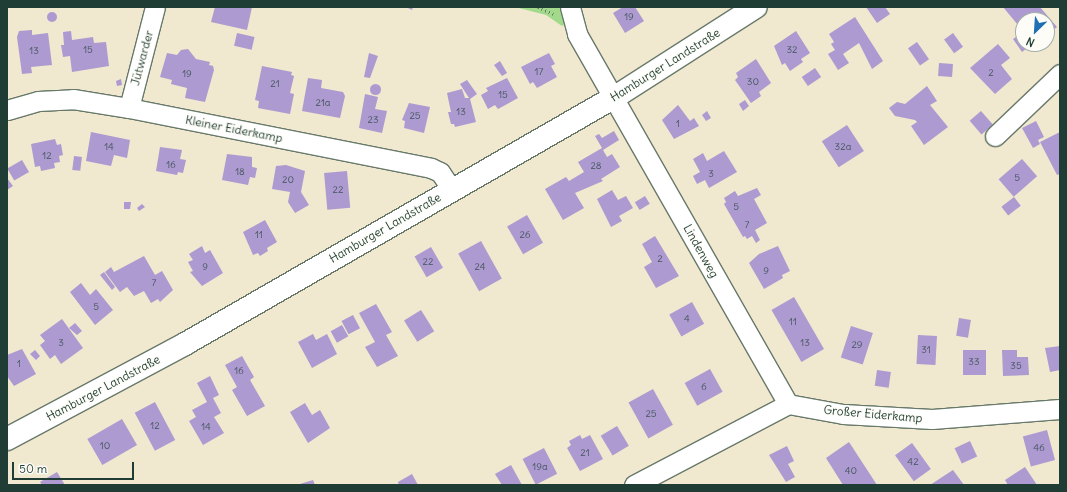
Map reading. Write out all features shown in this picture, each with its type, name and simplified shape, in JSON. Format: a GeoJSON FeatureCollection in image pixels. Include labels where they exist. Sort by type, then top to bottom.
{"type":"FeatureCollection","features":[{"type":"Feature","properties":{"kind":"main road","name":"Hamburger Landstraße"},"geometry":{"type":"LineString","coordinates":[[7,439],[184,344],[615,97],[756,7]]}},
{"type":"Feature","properties":{"kind":"street","name":"Jütwarder"},"geometry":{"type":"LineString","coordinates":[[129,108],[155,7]]}},
{"type":"Feature","properties":{"kind":"street","name":"Lindenweg"},"geometry":{"type":"LineString","coordinates":[[570,7],[577,34],[615,97],[788,404]]}},
{"type":"Feature","properties":{"kind":"street"},"geometry":{"type":"LineString","coordinates":[[995,136],[1060,74]]}},
{"type":"Feature","properties":{"kind":"street","name":"Kleiner Eiderkamp"},"geometry":{"type":"LineString","coordinates":[[7,110],[38,101],[73,99],[129,108],[431,168],[440,172],[452,190]]}},
{"type":"Feature","properties":{"kind":"street"},"geometry":{"type":"LineString","coordinates":[[634,485],[788,404]]}},
{"type":"Feature","properties":{"kind":"street","name":"Großer Eiderkamp"},"geometry":{"type":"LineString","coordinates":[[788,404],[842,414],[932,419],[1060,409]]}},
{"type":"Feature","properties":{"kind":"green space"},"geometry":{"type":"Polygon","coordinates":[[[515,7],[570,7],[571,20],[562,26],[546,15],[515,7]]]}},
{"type":"Feature","properties":{"kind":"building"},"geometry":{"type":"Polygon","coordinates":[[[215,7],[252,7],[247,30],[211,22],[215,7]]]}},
{"type":"Feature","properties":{"kind":"building"},"geometry":{"type":"Polygon","coordinates":[[[406,7],[413,7],[412,10],[406,7]]]}},
{"type":"Feature","properties":{"kind":"building"},"geometry":{"type":"Polygon","coordinates":[[[623,7],[635,7],[644,21],[625,33],[613,13],[623,7]]]}},
{"type":"Feature","properties":{"kind":"building"},"geometry":{"type":"Polygon","coordinates":[[[866,7],[885,7],[890,14],[877,23],[866,7]]]}},
{"type":"Feature","properties":{"kind":"building"},"geometry":{"type":"Polygon","coordinates":[[[1003,7],[1040,7],[1044,12],[1015,12],[1015,21],[1003,7]]]}},
{"type":"Feature","properties":{"kind":"building"},"geometry":{"type":"Polygon","coordinates":[[[50,12],[54,12],[56,13],[56,21],[50,22],[47,19],[47,15],[50,12]]]}},
{"type":"Feature","properties":{"kind":"building"},"geometry":{"type":"Polygon","coordinates":[[[855,17],[883,61],[872,69],[859,43],[843,54],[849,63],[838,70],[828,54],[835,50],[831,44],[834,42],[829,34],[855,17]]]}},
{"type":"Feature","properties":{"kind":"building"},"geometry":{"type":"Polygon","coordinates":[[[32,30],[32,35],[48,33],[52,65],[31,67],[32,73],[22,74],[17,37],[19,31],[32,30]]]}},
{"type":"Feature","properties":{"kind":"building"},"geometry":{"type":"Polygon","coordinates":[[[71,31],[72,40],[93,37],[94,43],[106,42],[109,66],[72,72],[70,56],[63,57],[61,45],[64,45],[63,32],[71,31]]]}},
{"type":"Feature","properties":{"kind":"building"},"geometry":{"type":"Polygon","coordinates":[[[796,31],[810,53],[801,59],[803,62],[790,71],[785,63],[782,65],[774,46],[796,31]]]}},
{"type":"Feature","properties":{"kind":"building"},"geometry":{"type":"Polygon","coordinates":[[[237,33],[255,37],[252,50],[234,46],[237,33]]]}},
{"type":"Feature","properties":{"kind":"building"},"geometry":{"type":"Polygon","coordinates":[[[953,33],[963,47],[954,53],[944,39],[953,33]]]}},
{"type":"Feature","properties":{"kind":"building"},"geometry":{"type":"Polygon","coordinates":[[[917,42],[929,59],[920,66],[908,48],[917,42]]]}},
{"type":"Feature","properties":{"kind":"building"},"geometry":{"type":"Polygon","coordinates":[[[998,44],[1010,58],[1001,65],[1012,79],[995,94],[970,68],[998,44]]]}},
{"type":"Feature","properties":{"kind":"building"},"geometry":{"type":"Polygon","coordinates":[[[188,49],[196,59],[210,62],[209,65],[213,66],[214,70],[205,102],[185,98],[187,88],[171,84],[172,80],[160,77],[167,53],[177,55],[181,50],[188,49]]]}},
{"type":"Feature","properties":{"kind":"building"},"geometry":{"type":"Polygon","coordinates":[[[369,53],[378,56],[370,78],[364,77],[369,53]]]}},
{"type":"Feature","properties":{"kind":"building"},"geometry":{"type":"Polygon","coordinates":[[[549,53],[555,64],[551,66],[557,77],[537,88],[533,82],[530,84],[521,67],[549,53]]]}},
{"type":"Feature","properties":{"kind":"building"},"geometry":{"type":"Polygon","coordinates":[[[756,59],[771,83],[759,92],[761,96],[751,103],[735,80],[738,77],[736,73],[756,59]]]}},
{"type":"Feature","properties":{"kind":"building"},"geometry":{"type":"Polygon","coordinates":[[[500,61],[507,73],[502,76],[494,65],[500,61]]]}},
{"type":"Feature","properties":{"kind":"building"},"geometry":{"type":"Polygon","coordinates":[[[939,63],[953,64],[952,77],[938,76],[939,63]]]}},
{"type":"Feature","properties":{"kind":"building"},"geometry":{"type":"Polygon","coordinates":[[[262,66],[292,72],[291,75],[294,76],[290,93],[294,94],[290,114],[258,108],[259,101],[255,100],[262,66]]]}},
{"type":"Feature","properties":{"kind":"building"},"geometry":{"type":"Polygon","coordinates":[[[815,68],[821,77],[808,86],[802,77],[815,68]]]}},
{"type":"Feature","properties":{"kind":"building"},"geometry":{"type":"Polygon","coordinates":[[[308,78],[322,80],[321,88],[343,92],[345,96],[340,118],[302,111],[308,78]]]}},
{"type":"Feature","properties":{"kind":"building"},"geometry":{"type":"Polygon","coordinates":[[[507,78],[518,98],[498,109],[495,105],[488,109],[481,95],[488,91],[486,88],[507,78]]]}},
{"type":"Feature","properties":{"kind":"building"},"geometry":{"type":"Polygon","coordinates":[[[121,79],[122,85],[117,86],[116,81],[121,79]]]}},
{"type":"Feature","properties":{"kind":"building"},"geometry":{"type":"Polygon","coordinates":[[[467,80],[477,94],[470,99],[476,122],[455,127],[454,124],[451,124],[448,112],[451,112],[447,93],[462,89],[465,98],[469,98],[460,84],[467,80]]]}},
{"type":"Feature","properties":{"kind":"building"},"geometry":{"type":"Polygon","coordinates":[[[375,83],[379,85],[381,89],[379,93],[375,95],[371,93],[369,89],[371,85],[375,83]]]}},
{"type":"Feature","properties":{"kind":"building"},"geometry":{"type":"Polygon","coordinates":[[[927,86],[937,101],[930,105],[948,127],[924,145],[911,126],[917,122],[915,120],[895,116],[889,108],[897,102],[905,104],[927,86]]]}},
{"type":"Feature","properties":{"kind":"building"},"geometry":{"type":"Polygon","coordinates":[[[365,94],[378,97],[375,109],[387,111],[382,133],[359,128],[365,94]]]}},
{"type":"Feature","properties":{"kind":"building"},"geometry":{"type":"Polygon","coordinates":[[[745,100],[749,106],[743,111],[739,104],[745,100]]]}},
{"type":"Feature","properties":{"kind":"building"},"geometry":{"type":"Polygon","coordinates":[[[409,103],[430,107],[424,133],[404,128],[405,121],[402,120],[409,103]]]}},
{"type":"Feature","properties":{"kind":"building"},"geometry":{"type":"Polygon","coordinates":[[[678,105],[690,121],[694,118],[699,126],[674,139],[662,120],[678,105]]]}},
{"type":"Feature","properties":{"kind":"building"},"geometry":{"type":"Polygon","coordinates":[[[707,111],[711,118],[706,121],[702,115],[707,111]]]}},
{"type":"Feature","properties":{"kind":"building"},"geometry":{"type":"Polygon","coordinates":[[[981,111],[993,125],[981,134],[970,121],[981,111]]]}},
{"type":"Feature","properties":{"kind":"building"},"geometry":{"type":"Polygon","coordinates":[[[1036,121],[1044,137],[1038,140],[1040,144],[1033,148],[1022,128],[1036,121]]]}},
{"type":"Feature","properties":{"kind":"building"},"geometry":{"type":"Polygon","coordinates":[[[847,125],[864,151],[839,167],[822,141],[847,125]]]}},
{"type":"Feature","properties":{"kind":"building"},"geometry":{"type":"Polygon","coordinates":[[[614,131],[619,140],[603,150],[607,157],[612,154],[620,167],[601,179],[603,181],[575,193],[584,208],[563,220],[545,189],[566,177],[569,181],[584,172],[578,162],[602,148],[595,136],[599,134],[602,138],[614,131]]]}},
{"type":"Feature","properties":{"kind":"building"},"geometry":{"type":"Polygon","coordinates":[[[91,132],[130,140],[127,158],[114,155],[111,166],[86,161],[91,132]]]}},
{"type":"Feature","properties":{"kind":"building"},"geometry":{"type":"Polygon","coordinates":[[[1060,132],[1060,174],[1057,175],[1040,142],[1060,132]]]}},
{"type":"Feature","properties":{"kind":"building"},"geometry":{"type":"Polygon","coordinates":[[[55,139],[57,145],[61,144],[63,155],[59,156],[60,162],[54,163],[55,168],[41,171],[40,166],[35,167],[31,144],[55,139]]]}},
{"type":"Feature","properties":{"kind":"building"},"geometry":{"type":"Polygon","coordinates":[[[160,147],[182,150],[180,159],[186,160],[183,173],[178,172],[177,175],[156,171],[160,147]]]}},
{"type":"Feature","properties":{"kind":"building"},"geometry":{"type":"Polygon","coordinates":[[[724,151],[737,172],[709,188],[705,180],[697,184],[693,176],[700,172],[693,159],[703,153],[707,161],[724,151]]]}},
{"type":"Feature","properties":{"kind":"building"},"geometry":{"type":"Polygon","coordinates":[[[227,154],[252,157],[252,167],[257,168],[255,178],[250,177],[248,185],[222,180],[227,154]]]}},
{"type":"Feature","properties":{"kind":"building"},"geometry":{"type":"Polygon","coordinates":[[[74,156],[82,157],[80,171],[72,170],[74,156]]]}},
{"type":"Feature","properties":{"kind":"building"},"geometry":{"type":"Polygon","coordinates":[[[1022,159],[1037,176],[1014,197],[999,179],[1022,159]]]}},
{"type":"Feature","properties":{"kind":"building"},"geometry":{"type":"Polygon","coordinates":[[[22,160],[29,172],[14,181],[7,168],[22,160]]]}},
{"type":"Feature","properties":{"kind":"building"},"geometry":{"type":"Polygon","coordinates":[[[286,165],[305,171],[301,192],[309,205],[295,213],[288,202],[290,192],[272,189],[276,166],[286,165]]]}},
{"type":"Feature","properties":{"kind":"building"},"geometry":{"type":"Polygon","coordinates":[[[347,171],[350,208],[327,210],[324,173],[347,171]]]}},
{"type":"Feature","properties":{"kind":"building"},"geometry":{"type":"Polygon","coordinates":[[[7,178],[13,186],[7,190],[7,178]]]}},
{"type":"Feature","properties":{"kind":"building"},"geometry":{"type":"Polygon","coordinates":[[[757,188],[761,195],[754,199],[767,223],[755,230],[760,240],[756,243],[752,236],[747,239],[745,236],[743,237],[724,204],[726,202],[724,198],[735,191],[738,196],[757,188]]]}},
{"type":"Feature","properties":{"kind":"building"},"geometry":{"type":"Polygon","coordinates":[[[612,190],[618,200],[626,196],[633,208],[619,216],[622,221],[611,227],[597,199],[612,190]]]}},
{"type":"Feature","properties":{"kind":"building"},"geometry":{"type":"Polygon","coordinates":[[[645,196],[650,204],[640,210],[635,202],[645,196]]]}},
{"type":"Feature","properties":{"kind":"building"},"geometry":{"type":"Polygon","coordinates":[[[1014,197],[1021,206],[1008,216],[1001,207],[1014,197]]]}},
{"type":"Feature","properties":{"kind":"building"},"geometry":{"type":"Polygon","coordinates":[[[124,202],[131,202],[130,209],[124,209],[124,202]]]}},
{"type":"Feature","properties":{"kind":"building"},"geometry":{"type":"Polygon","coordinates":[[[142,204],[145,207],[139,211],[137,208],[142,204]]]}},
{"type":"Feature","properties":{"kind":"building"},"geometry":{"type":"Polygon","coordinates":[[[527,215],[543,243],[523,254],[507,226],[527,215]]]}},
{"type":"Feature","properties":{"kind":"building"},"geometry":{"type":"Polygon","coordinates":[[[265,220],[277,242],[267,248],[268,251],[260,256],[258,253],[253,255],[243,232],[265,220]]]}},
{"type":"Feature","properties":{"kind":"building"},"geometry":{"type":"Polygon","coordinates":[[[655,236],[679,276],[656,288],[644,267],[652,262],[642,244],[655,236]]]}},
{"type":"Feature","properties":{"kind":"building"},"geometry":{"type":"Polygon","coordinates":[[[481,241],[502,279],[479,291],[458,254],[481,241]]]}},
{"type":"Feature","properties":{"kind":"building"},"geometry":{"type":"Polygon","coordinates":[[[202,246],[205,253],[210,250],[223,273],[202,286],[190,272],[193,271],[188,262],[193,260],[189,254],[202,246]]]}},
{"type":"Feature","properties":{"kind":"building"},"geometry":{"type":"Polygon","coordinates":[[[778,246],[790,271],[782,275],[783,278],[764,289],[749,263],[759,254],[778,246]]]}},
{"type":"Feature","properties":{"kind":"building"},"geometry":{"type":"Polygon","coordinates":[[[431,247],[443,268],[427,277],[415,256],[431,247]]]}},
{"type":"Feature","properties":{"kind":"building"},"geometry":{"type":"Polygon","coordinates":[[[144,256],[155,275],[162,271],[173,290],[160,302],[158,299],[151,303],[144,291],[134,296],[127,287],[120,292],[105,272],[111,267],[114,272],[144,256]]]}},
{"type":"Feature","properties":{"kind":"building"},"geometry":{"type":"Polygon","coordinates":[[[104,272],[115,287],[112,290],[100,275],[104,272]]]}},
{"type":"Feature","properties":{"kind":"building"},"geometry":{"type":"Polygon","coordinates":[[[81,283],[90,295],[96,289],[113,310],[95,325],[70,292],[81,283]]]}},
{"type":"Feature","properties":{"kind":"building"},"geometry":{"type":"Polygon","coordinates":[[[794,297],[824,349],[801,362],[771,310],[794,297]]]}},
{"type":"Feature","properties":{"kind":"building"},"geometry":{"type":"Polygon","coordinates":[[[692,302],[704,324],[681,336],[669,315],[692,302]]]}},
{"type":"Feature","properties":{"kind":"building"},"geometry":{"type":"Polygon","coordinates":[[[376,304],[392,332],[386,335],[398,356],[377,367],[365,347],[375,342],[359,313],[376,304]]]}},
{"type":"Feature","properties":{"kind":"building"},"geometry":{"type":"Polygon","coordinates":[[[421,310],[434,331],[417,342],[404,321],[421,310]]]}},
{"type":"Feature","properties":{"kind":"building"},"geometry":{"type":"Polygon","coordinates":[[[353,315],[360,328],[349,334],[342,321],[353,315]]]}},
{"type":"Feature","properties":{"kind":"building"},"geometry":{"type":"Polygon","coordinates":[[[959,318],[971,320],[968,338],[956,336],[959,318]]]}},
{"type":"Feature","properties":{"kind":"building"},"geometry":{"type":"Polygon","coordinates":[[[62,319],[83,348],[61,364],[55,355],[50,359],[40,345],[45,341],[40,335],[62,319]]]}},
{"type":"Feature","properties":{"kind":"building"},"geometry":{"type":"Polygon","coordinates":[[[75,323],[82,331],[77,335],[69,328],[75,323]]]}},
{"type":"Feature","properties":{"kind":"building"},"geometry":{"type":"Polygon","coordinates":[[[342,325],[348,336],[337,343],[331,331],[342,325]]]}},
{"type":"Feature","properties":{"kind":"building"},"geometry":{"type":"Polygon","coordinates":[[[851,326],[873,333],[863,364],[841,357],[851,326]]]}},
{"type":"Feature","properties":{"kind":"building"},"geometry":{"type":"Polygon","coordinates":[[[313,334],[316,340],[327,334],[337,354],[312,368],[298,342],[313,334]]]}},
{"type":"Feature","properties":{"kind":"building"},"geometry":{"type":"Polygon","coordinates":[[[918,335],[937,336],[935,365],[916,364],[918,335]]]}},
{"type":"Feature","properties":{"kind":"building"},"geometry":{"type":"Polygon","coordinates":[[[1060,346],[1060,370],[1050,372],[1045,348],[1060,346]]]}},
{"type":"Feature","properties":{"kind":"building"},"geometry":{"type":"Polygon","coordinates":[[[22,349],[36,374],[14,386],[7,376],[7,355],[22,349]]]}},
{"type":"Feature","properties":{"kind":"building"},"geometry":{"type":"Polygon","coordinates":[[[35,350],[40,356],[36,360],[30,354],[35,350]]]}},
{"type":"Feature","properties":{"kind":"building"},"geometry":{"type":"Polygon","coordinates":[[[963,350],[986,350],[986,375],[963,375],[963,350]]]}},
{"type":"Feature","properties":{"kind":"building"},"geometry":{"type":"Polygon","coordinates":[[[1002,350],[1017,350],[1017,357],[1028,357],[1029,375],[1003,376],[1002,350]]]}},
{"type":"Feature","properties":{"kind":"building"},"geometry":{"type":"Polygon","coordinates":[[[242,356],[254,377],[250,380],[265,406],[247,416],[232,390],[237,387],[225,365],[242,356]]]}},
{"type":"Feature","properties":{"kind":"building"},"geometry":{"type":"Polygon","coordinates":[[[710,369],[723,392],[697,406],[685,383],[710,369]]]}},
{"type":"Feature","properties":{"kind":"building"},"geometry":{"type":"Polygon","coordinates":[[[877,370],[891,372],[889,388],[875,386],[877,370]]]}},
{"type":"Feature","properties":{"kind":"building"},"geometry":{"type":"Polygon","coordinates":[[[210,376],[219,395],[213,398],[221,413],[214,417],[224,433],[203,445],[189,421],[196,417],[192,410],[207,402],[197,383],[210,376]]]}},
{"type":"Feature","properties":{"kind":"building"},"geometry":{"type":"Polygon","coordinates":[[[653,389],[673,425],[648,438],[629,403],[653,389]]]}},
{"type":"Feature","properties":{"kind":"building"},"geometry":{"type":"Polygon","coordinates":[[[155,402],[175,440],[155,451],[135,413],[155,402]]]}},
{"type":"Feature","properties":{"kind":"building"},"geometry":{"type":"Polygon","coordinates":[[[305,403],[312,415],[320,410],[330,428],[308,443],[290,412],[305,403]]]}},
{"type":"Feature","properties":{"kind":"building"},"geometry":{"type":"Polygon","coordinates":[[[122,419],[137,445],[102,465],[87,439],[122,419]]]}},
{"type":"Feature","properties":{"kind":"building"},"geometry":{"type":"Polygon","coordinates":[[[617,426],[629,446],[613,456],[601,436],[617,426]]]}},
{"type":"Feature","properties":{"kind":"building"},"geometry":{"type":"Polygon","coordinates":[[[1047,430],[1055,460],[1031,466],[1023,436],[1047,430]]]}},
{"type":"Feature","properties":{"kind":"building"},"geometry":{"type":"Polygon","coordinates":[[[580,435],[582,439],[590,435],[603,459],[580,471],[567,448],[571,445],[569,441],[580,435]]]}},
{"type":"Feature","properties":{"kind":"building"},"geometry":{"type":"Polygon","coordinates":[[[970,441],[977,456],[962,464],[955,448],[970,441]]]}},
{"type":"Feature","properties":{"kind":"building"},"geometry":{"type":"Polygon","coordinates":[[[849,442],[877,485],[843,485],[826,458],[849,442]]]}},
{"type":"Feature","properties":{"kind":"building"},"geometry":{"type":"Polygon","coordinates":[[[912,443],[931,469],[914,481],[895,455],[912,443]]]}},
{"type":"Feature","properties":{"kind":"building"},"geometry":{"type":"Polygon","coordinates":[[[787,446],[794,461],[788,464],[795,477],[786,482],[769,455],[787,446]]]}},
{"type":"Feature","properties":{"kind":"building"},"geometry":{"type":"Polygon","coordinates":[[[544,448],[557,474],[536,485],[523,459],[544,448]]]}},
{"type":"Feature","properties":{"kind":"building"},"geometry":{"type":"Polygon","coordinates":[[[511,465],[522,485],[502,485],[495,474],[511,465]]]}},
{"type":"Feature","properties":{"kind":"building"},"geometry":{"type":"Polygon","coordinates":[[[1025,467],[1037,485],[1008,485],[1005,480],[1025,467]]]}},
{"type":"Feature","properties":{"kind":"building"},"geometry":{"type":"Polygon","coordinates":[[[953,470],[964,485],[930,485],[953,470]]]}},
{"type":"Feature","properties":{"kind":"building"},"geometry":{"type":"Polygon","coordinates":[[[57,472],[65,485],[42,485],[40,482],[57,472]]]}},
{"type":"Feature","properties":{"kind":"building"},"geometry":{"type":"Polygon","coordinates":[[[412,474],[418,485],[399,485],[398,482],[412,474]]]}},
{"type":"Feature","properties":{"kind":"building"},"geometry":{"type":"Polygon","coordinates":[[[313,480],[315,485],[300,484],[313,480]]]}}]}
